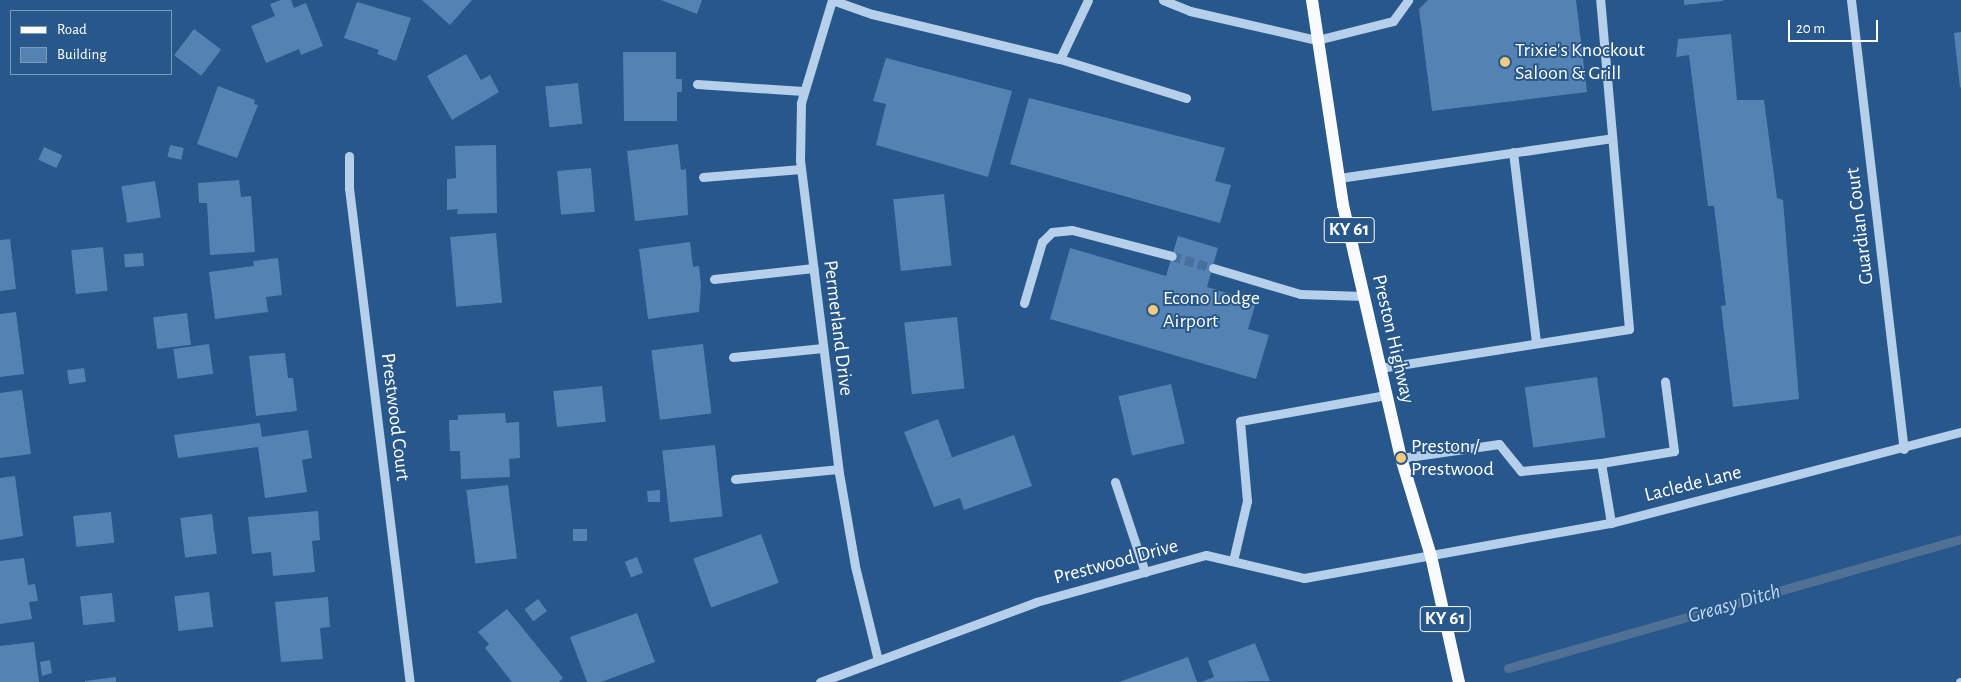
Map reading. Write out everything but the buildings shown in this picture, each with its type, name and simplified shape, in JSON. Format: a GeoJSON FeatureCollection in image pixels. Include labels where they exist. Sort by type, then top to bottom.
{"type":"FeatureCollection","features":[{"type":"Feature","properties":{"kind":"main road","name":"Preston Highway"},"geometry":{"type":"LineString","coordinates":[[1312,0],[1339,178],[1364,296],[1401,458],[1431,556],[1459,682]]}},
{"type":"Feature","properties":{"kind":"street"},"geometry":{"type":"LineString","coordinates":[[832,0],[872,14],[1060,59],[1186,98]]}},
{"type":"Feature","properties":{"kind":"street","name":"Permerland Drive"},"geometry":{"type":"LineString","coordinates":[[832,0],[804,91],[799,131],[801,169],[838,469],[855,566],[878,660]]}},
{"type":"Feature","properties":{"kind":"street"},"geometry":{"type":"LineString","coordinates":[[1060,59],[1088,0]]}},
{"type":"Feature","properties":{"kind":"street"},"geometry":{"type":"LineString","coordinates":[[1163,0],[1190,11],[1317,40],[1393,21],[1408,0]]}},
{"type":"Feature","properties":{"kind":"street"},"geometry":{"type":"LineString","coordinates":[[1380,368],[1629,329],[1600,0]]}},
{"type":"Feature","properties":{"kind":"street","name":"Guardian Court"},"geometry":{"type":"LineString","coordinates":[[1850,0],[1904,449]]}},
{"type":"Feature","properties":{"kind":"street"},"geometry":{"type":"LineString","coordinates":[[696,84],[804,91]]}},
{"type":"Feature","properties":{"kind":"street"},"geometry":{"type":"LineString","coordinates":[[1339,178],[1612,138]]}},
{"type":"Feature","properties":{"kind":"street"},"geometry":{"type":"LineString","coordinates":[[1513,152],[1536,344]]}},
{"type":"Feature","properties":{"kind":"street","name":"Prestwood Court"},"geometry":{"type":"LineString","coordinates":[[349,156],[349,188],[410,682]]}},
{"type":"Feature","properties":{"kind":"street"},"geometry":{"type":"LineString","coordinates":[[703,177],[801,169]]}},
{"type":"Feature","properties":{"kind":"street"},"geometry":{"type":"LineString","coordinates":[[1024,304],[1042,242],[1052,232],[1072,230],[1172,256]]}},
{"type":"Feature","properties":{"kind":"street"},"geometry":{"type":"LineString","coordinates":[[714,280],[813,268]]}},
{"type":"Feature","properties":{"kind":"street"},"geometry":{"type":"LineString","coordinates":[[1213,268],[1300,294],[1364,296]]}},
{"type":"Feature","properties":{"kind":"street"},"geometry":{"type":"LineString","coordinates":[[732,357],[823,348]]}},
{"type":"Feature","properties":{"kind":"street"},"geometry":{"type":"LineString","coordinates":[[1401,458],[1499,444],[1521,471],[1601,463],[1674,451],[1665,382]]}},
{"type":"Feature","properties":{"kind":"street"},"geometry":{"type":"LineString","coordinates":[[1233,561],[1247,501],[1240,421],[1386,395]]}},
{"type":"Feature","properties":{"kind":"street","name":"Laclede Lane"},"geometry":{"type":"LineString","coordinates":[[1431,556],[1611,523],[1904,449],[1961,432]]}},
{"type":"Feature","properties":{"kind":"street"},"geometry":{"type":"LineString","coordinates":[[1601,463],[1611,523]]}},
{"type":"Feature","properties":{"kind":"street"},"geometry":{"type":"LineString","coordinates":[[735,480],[838,469]]}},
{"type":"Feature","properties":{"kind":"street"},"geometry":{"type":"LineString","coordinates":[[1115,482],[1145,572]]}},
{"type":"Feature","properties":{"kind":"street","name":"Prestwood Drive"},"geometry":{"type":"LineString","coordinates":[[820,682],[1036,602],[1206,555],[1304,578],[1431,556]]}},
{"type":"Feature","properties":{"kind":"waterway","name":"Greasy Ditch"},"geometry":{"type":"LineString","coordinates":[[1508,668],[1961,539]]}},
{"type":"Feature","properties":{"kind":"tunnel"},"geometry":{"type":"LineString","coordinates":[[1172,256],[1213,268]]}},
{"type":"Feature","properties":{"kind":"place","name":"Trixie's Knockout Saloon & Grill"},"geometry":{"type":"Point","coordinates":[1505,62]}},
{"type":"Feature","properties":{"kind":"place","name":"Econo Lodge Airport"},"geometry":{"type":"Point","coordinates":[1153,310]}},
{"type":"Feature","properties":{"kind":"place","name":"Preston / Prestwood"},"geometry":{"type":"Point","coordinates":[1401,458]}}]}
